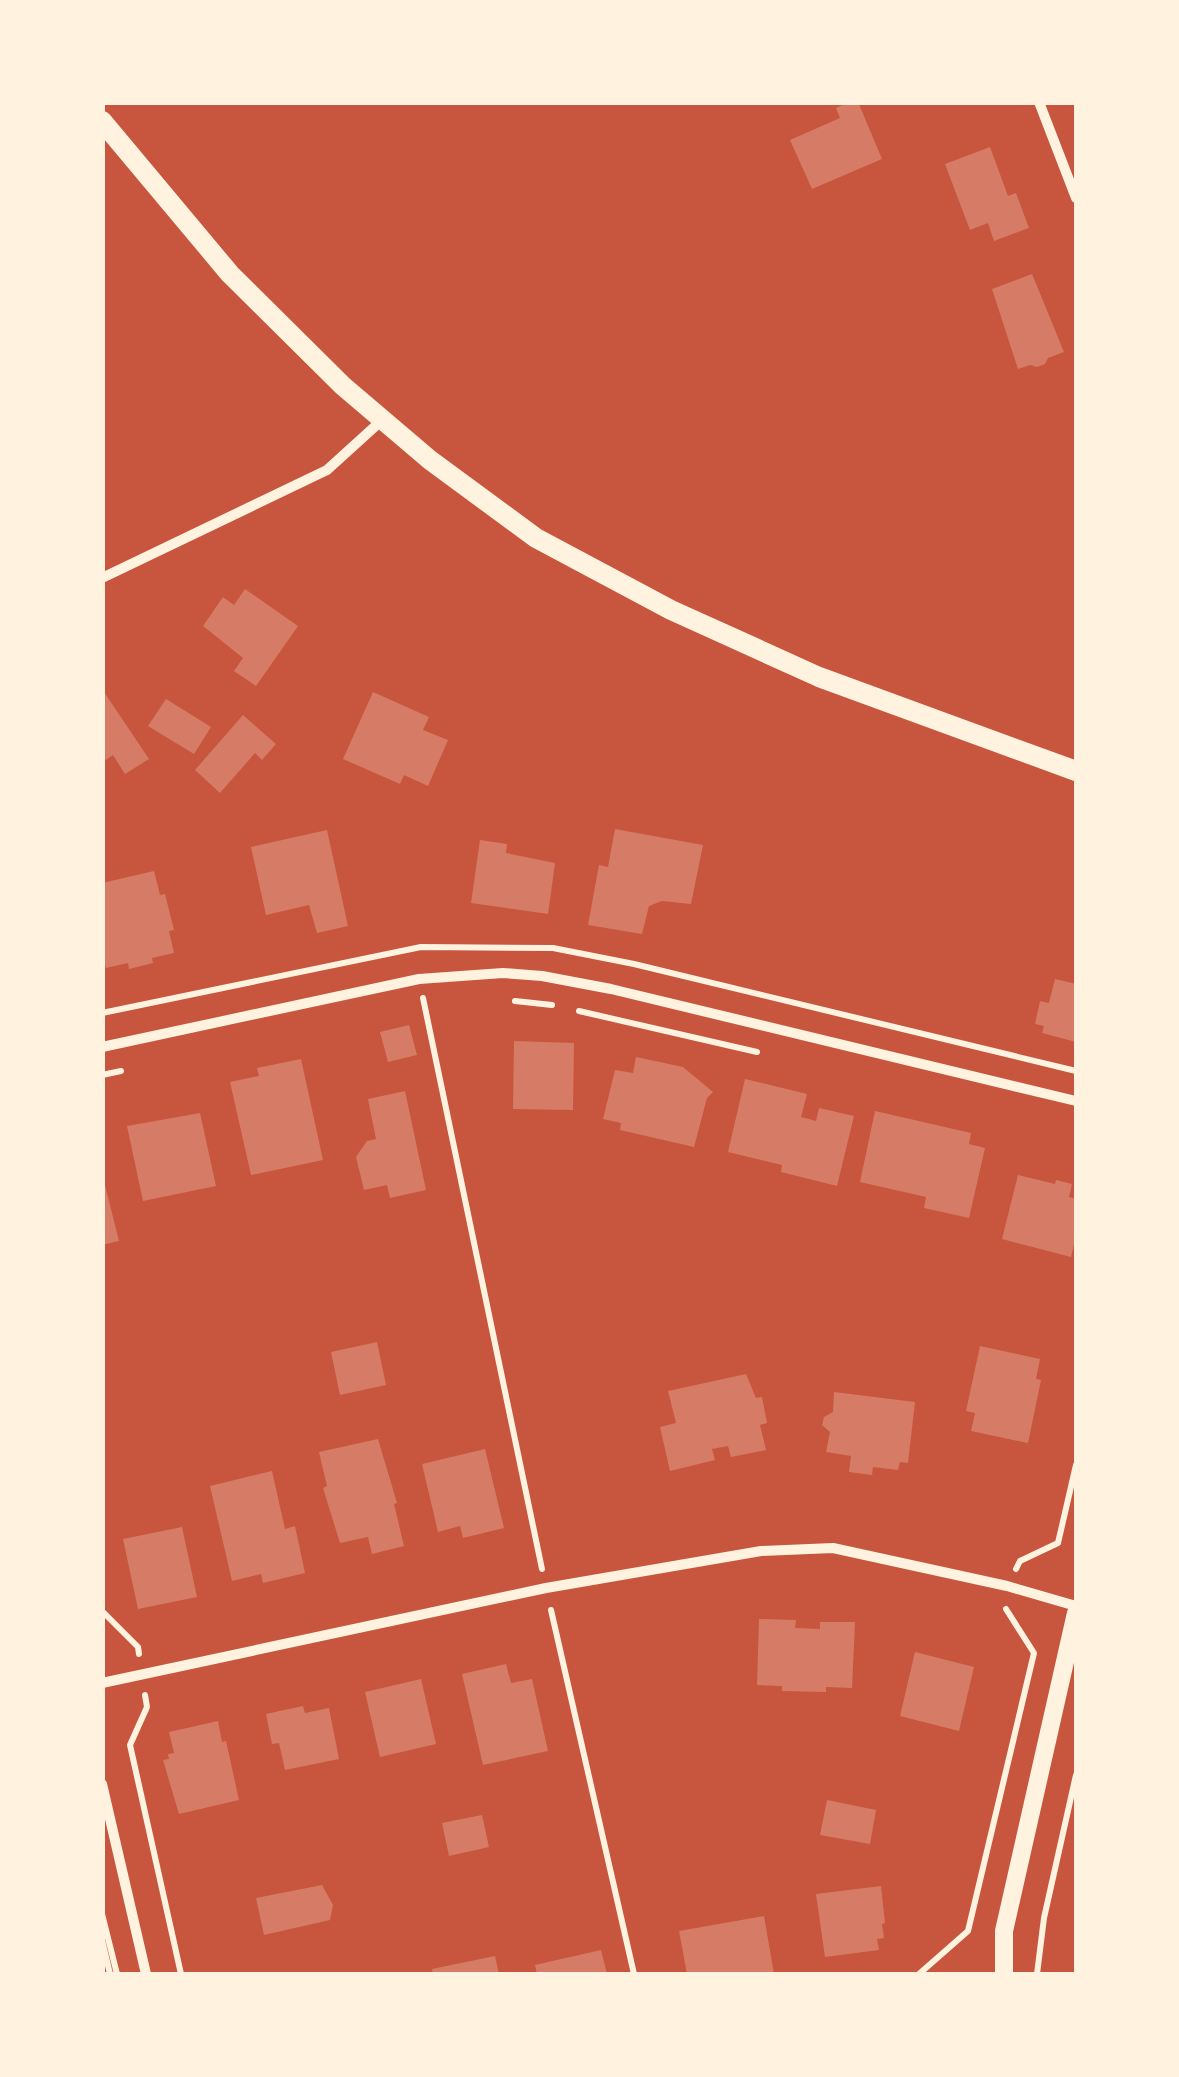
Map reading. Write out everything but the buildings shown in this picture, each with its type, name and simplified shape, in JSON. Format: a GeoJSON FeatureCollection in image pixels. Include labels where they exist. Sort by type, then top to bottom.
{"type":"FeatureCollection","features":[{"type":"Feature","properties":{"kind":"main road"},"geometry":{"type":"LineString","coordinates":[[102,120],[230,274],[381,421],[536,538],[671,610],[818,678],[1076,771]]}},
{"type":"Feature","properties":{"kind":"street"},"geometry":{"type":"LineString","coordinates":[[1039,102],[1076,198]]}},
{"type":"Feature","properties":{"kind":"street"},"geometry":{"type":"LineString","coordinates":[[102,578],[328,470],[381,421]]}},
{"type":"Feature","properties":{"kind":"street"},"geometry":{"type":"LineString","coordinates":[[102,1047],[418,979],[503,973],[542,976],[611,990],[1076,1101]]}},
{"type":"Feature","properties":{"kind":"street"},"geometry":{"type":"LineString","coordinates":[[102,1683],[546,1588],[761,1551],[834,1548],[1008,1586],[1076,1610],[1004,1931],[1004,1974]]}},
{"type":"Feature","properties":{"kind":"street"},"geometry":{"type":"LineString","coordinates":[[102,1784],[146,1974]]}},
{"type":"Feature","properties":{"kind":"path"},"geometry":{"type":"LineString","coordinates":[[418,979],[546,1588],[634,1974]]}},
{"type":"Feature","properties":{"kind":"path"},"geometry":{"type":"LineString","coordinates":[[511,1000],[560,1006]]}},
{"type":"Feature","properties":{"kind":"path"},"geometry":{"type":"LineString","coordinates":[[408,1004],[441,1001]]}},
{"type":"Feature","properties":{"kind":"path"},"geometry":{"type":"LineString","coordinates":[[579,1010],[771,1055]]}},
{"type":"Feature","properties":{"kind":"path"},"geometry":{"type":"LineString","coordinates":[[102,1075],[139,1066]]}},
{"type":"Feature","properties":{"kind":"path"},"geometry":{"type":"LineString","coordinates":[[919,1974],[968,1931],[1034,1654],[1004,1605],[1008,1586],[1020,1561],[1058,1543],[1076,1465]]}},
{"type":"Feature","properties":{"kind":"path"},"geometry":{"type":"LineString","coordinates":[[102,1611],[138,1648],[147,1707],[130,1744],[182,1974]]}},
{"type":"Feature","properties":{"kind":"path"},"geometry":{"type":"LineString","coordinates":[[1037,1974],[1044,1918],[1076,1775]]}},
{"type":"Feature","properties":{"kind":"path"},"geometry":{"type":"LineString","coordinates":[[102,1914],[114,1974]]}},
{"type":"Feature","properties":{"kind":"path"},"geometry":{"type":"LineString","coordinates":[[102,1940],[114,1974]]}}]}
